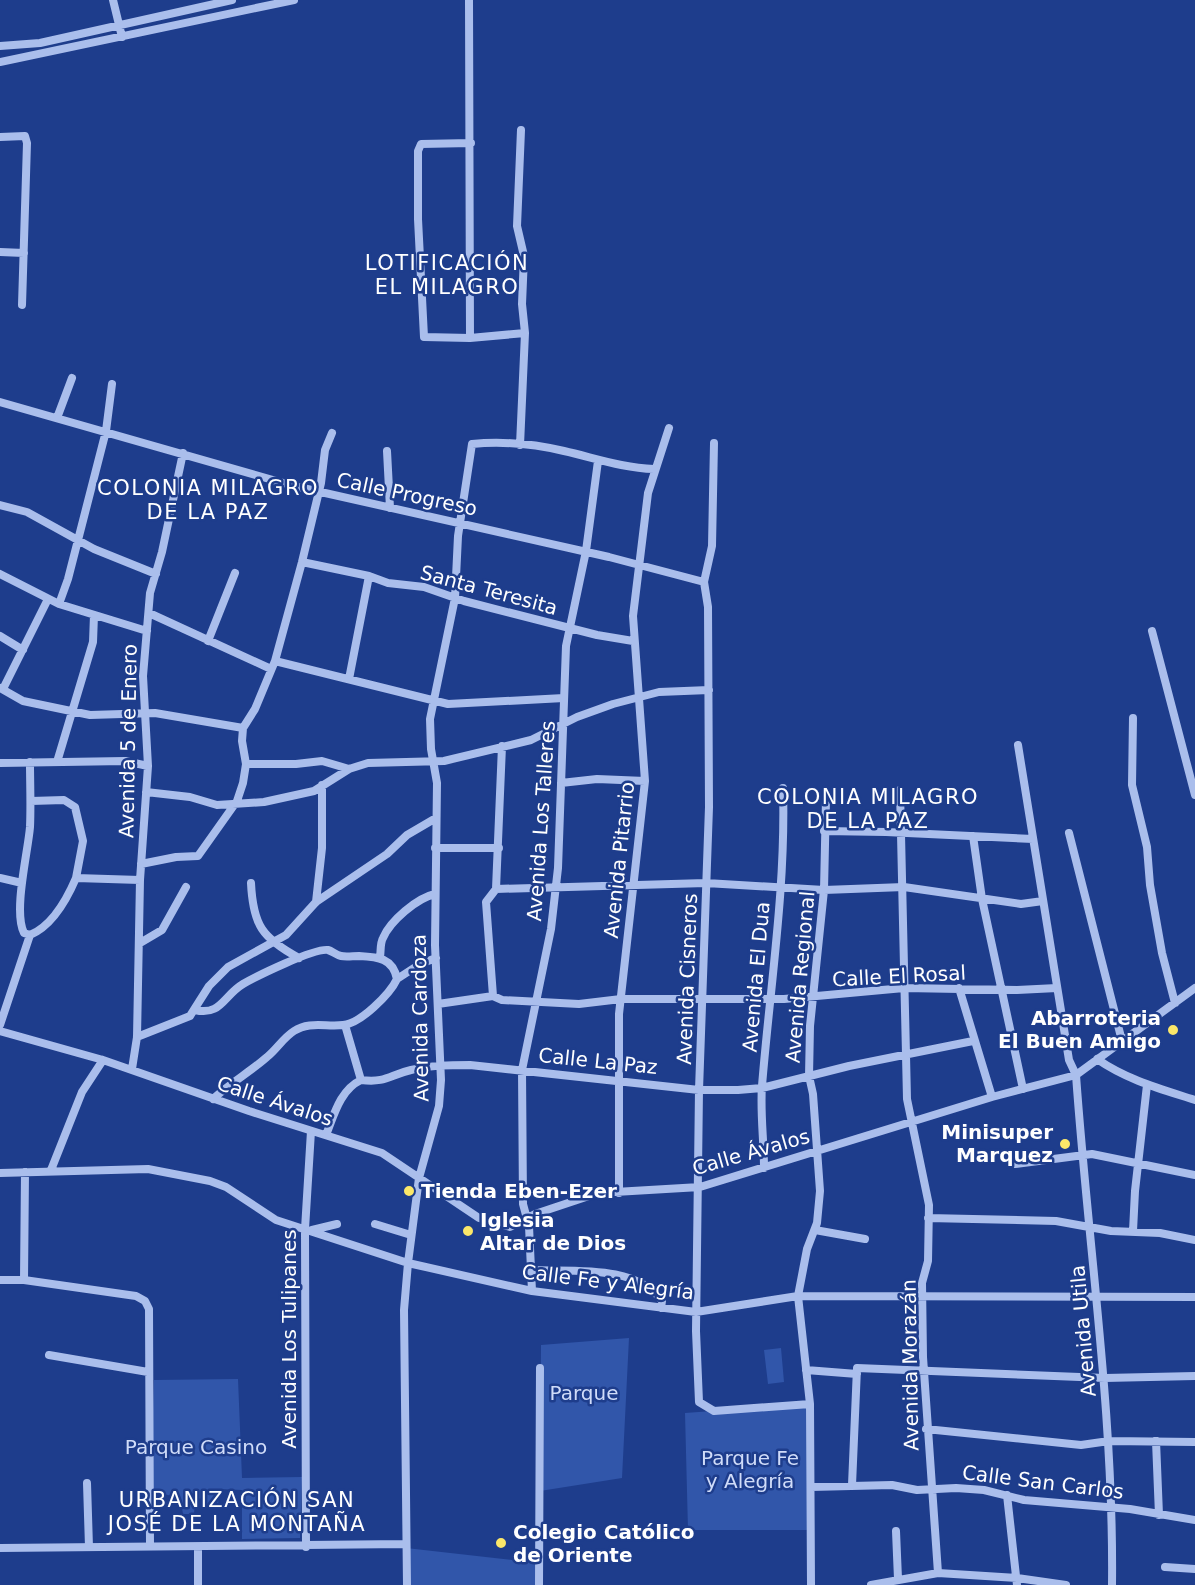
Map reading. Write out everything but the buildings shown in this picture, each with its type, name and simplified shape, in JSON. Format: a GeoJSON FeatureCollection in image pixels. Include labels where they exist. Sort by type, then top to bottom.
{"type":"FeatureCollection","features":[{"type":"Feature","properties":{"kind":"street"},"geometry":{"type":"LineString","coordinates":[[113,0],[122,38]]}},
{"type":"Feature","properties":{"kind":"street"},"geometry":{"type":"LineString","coordinates":[[0,46],[40,43],[232,0]]}},
{"type":"Feature","properties":{"kind":"street"},"geometry":{"type":"LineString","coordinates":[[249,0],[251,9]]}},
{"type":"Feature","properties":{"kind":"street"},"geometry":{"type":"LineString","coordinates":[[0,62],[294,0]]}},
{"type":"Feature","properties":{"kind":"street"},"geometry":{"type":"LineString","coordinates":[[469,0],[470,338]]}},
{"type":"Feature","properties":{"kind":"street"},"geometry":{"type":"LineString","coordinates":[[521,130],[517,226],[524,256],[522,304],[525,333],[520,445],[563,451],[633,468],[654,469]]}},
{"type":"Feature","properties":{"kind":"street"},"geometry":{"type":"LineString","coordinates":[[0,137],[25,136],[27,143],[22,305]]}},
{"type":"Feature","properties":{"kind":"street"},"geometry":{"type":"LineString","coordinates":[[471,143],[421,144],[418,151],[418,219],[424,337],[470,338],[525,333]]}},
{"type":"Feature","properties":{"kind":"street"},"geometry":{"type":"LineString","coordinates":[[0,252],[24,253]]}},
{"type":"Feature","properties":{"kind":"street"},"geometry":{"type":"LineString","coordinates":[[57,418],[72,378]]}},
{"type":"Feature","properties":{"kind":"street"},"geometry":{"type":"LineString","coordinates":[[59,604],[68,579],[106,431],[112,384]]}},
{"type":"Feature","properties":{"kind":"street","name":"Calle Progreso"},"geometry":{"type":"LineString","coordinates":[[0,402],[319,492],[586,551],[704,582]]}},
{"type":"Feature","properties":{"kind":"street","name":"Avenida Pitarrio"},"geometry":{"type":"LineString","coordinates":[[619,1193],[621,999],[645,781],[640,697],[633,641],[638,564],[648,493],[669,428]]}},
{"type":"Feature","properties":{"kind":"street"},"geometry":{"type":"LineString","coordinates":[[141,864],[176,857],[198,856],[236,804],[246,764],[242,741],[243,728],[255,709],[273,665],[303,562],[319,492],[325,450],[332,433]]}},
{"type":"Feature","properties":{"kind":"street","name":"Avenida Cardoza"},"geometry":{"type":"LineString","coordinates":[[407,1585],[404,1310],[419,1178],[440,1106],[441,1065],[435,894],[437,783],[430,719],[454,598],[460,523],[472,444],[500,442],[520,445]]}},
{"type":"Feature","properties":{"kind":"street","name":"Avenida Cisneros"},"geometry":{"type":"LineString","coordinates":[[714,443],[712,546],[704,582],[708,607],[709,807],[699,1089],[700,1187],[696,1312],[699,1402],[705,1408],[714,1411],[810,1404]]}},
{"type":"Feature","properties":{"kind":"street"},"geometry":{"type":"LineString","coordinates":[[387,451],[390,507]]}},
{"type":"Feature","properties":{"kind":"street","name":"Avenida 5 de Enero"},"geometry":{"type":"LineString","coordinates":[[132,1069],[137,1037],[140,880],[148,766],[143,676],[149,613],[183,453]]}},
{"type":"Feature","properties":{"kind":"street","name":"Avenida Los Talleres"},"geometry":{"type":"LineString","coordinates":[[532,1291],[532,1270],[523,1192],[522,1070],[551,929],[556,887],[564,698],[570,628],[586,551],[598,461]]}},
{"type":"Feature","properties":{"kind":"street"},"geometry":{"type":"LineString","coordinates":[[0,505],[27,512],[94,549],[156,574]]}},
{"type":"Feature","properties":{"kind":"street","name":"Santa Teresita"},"geometry":{"type":"LineString","coordinates":[[303,562],[369,576],[388,583],[424,587],[454,598],[570,628],[633,641]]}},
{"type":"Feature","properties":{"kind":"street"},"geometry":{"type":"LineString","coordinates":[[208,641],[235,573]]}},
{"type":"Feature","properties":{"kind":"street"},"geometry":{"type":"LineString","coordinates":[[0,574],[59,604],[147,631]]}},
{"type":"Feature","properties":{"kind":"street"},"geometry":{"type":"LineString","coordinates":[[349,679],[369,576]]}},
{"type":"Feature","properties":{"kind":"street"},"geometry":{"type":"LineString","coordinates":[[48,599],[2,688],[22,701],[90,715],[145,714],[243,728]]}},
{"type":"Feature","properties":{"kind":"street"},"geometry":{"type":"LineString","coordinates":[[149,613],[208,641],[273,665],[349,679],[448,704],[564,698]]}},
{"type":"Feature","properties":{"kind":"street"},"geometry":{"type":"LineString","coordinates":[[57,762],[93,642],[94,615]]}},
{"type":"Feature","properties":{"kind":"street"},"geometry":{"type":"LineString","coordinates":[[1152,631],[1195,795]]}},
{"type":"Feature","properties":{"kind":"street"},"geometry":{"type":"LineString","coordinates":[[0,636],[22,650]]}},
{"type":"Feature","properties":{"kind":"street"},"geometry":{"type":"LineString","coordinates":[[146,792],[190,796],[217,805],[288,798],[314,790],[349,769],[368,763],[444,762],[531,740],[613,704],[659,692],[709,690]]}},
{"type":"Feature","properties":{"kind":"street"},"geometry":{"type":"LineString","coordinates":[[1132,718],[1132,785],[1148,847],[1150,885],[1162,953],[1175,1003]]}},
{"type":"Feature","properties":{"kind":"street"},"geometry":{"type":"LineString","coordinates":[[493,996],[486,902],[495,889],[499,848],[499,777],[502,746]]}},
{"type":"Feature","properties":{"kind":"street","name":"Avenida Utila"},"geometry":{"type":"LineString","coordinates":[[1018,746],[1069,1060],[1076,1075],[1095,1295],[1105,1378],[1113,1508],[1112,1585]]}},
{"type":"Feature","properties":{"kind":"street"},"geometry":{"type":"LineString","coordinates":[[1188,764],[1195,755]]}},
{"type":"Feature","properties":{"kind":"street"},"geometry":{"type":"LineString","coordinates":[[0,763],[125,761],[148,766]]}},
{"type":"Feature","properties":{"kind":"street"},"geometry":{"type":"LineString","coordinates":[[246,764],[296,764],[322,761],[349,769]]}},
{"type":"Feature","properties":{"kind":"street"},"geometry":{"type":"LineString","coordinates":[[30,762],[31,801],[20,926],[24,933],[30,935]]}},
{"type":"Feature","properties":{"kind":"street"},"geometry":{"type":"LineString","coordinates":[[561,783],[597,779],[645,781]]}},
{"type":"Feature","properties":{"kind":"street"},"geometry":{"type":"LineString","coordinates":[[316,903],[322,848],[322,785]]}},
{"type":"Feature","properties":{"kind":"street","name":"Avenida El Dua"},"geometry":{"type":"LineString","coordinates":[[764,1168],[762,1088],[772,999],[784,842],[783,789]]}},
{"type":"Feature","properties":{"kind":"street","name":"Avenida Morazán"},"geometry":{"type":"LineString","coordinates":[[900,790],[904,887],[907,1099],[928,1205],[928,1261],[922,1283],[923,1372],[938,1573]]}},
{"type":"Feature","properties":{"kind":"street","name":"Avenida Regional"},"geometry":{"type":"LineString","coordinates":[[811,1585],[810,1404],[798,1296],[807,1249],[815,1230],[820,1191],[809,1076],[810,1026],[825,890],[826,799]]}},
{"type":"Feature","properties":{"kind":"street"},"geometry":{"type":"LineString","coordinates":[[0,1025],[30,935],[46,926],[70,892],[76,878],[83,841],[75,807],[64,800],[31,801]]}},
{"type":"Feature","properties":{"kind":"street"},"geometry":{"type":"LineString","coordinates":[[137,1037],[190,1016],[209,987],[228,967],[286,935],[316,903],[387,854],[407,835],[436,818]]}},
{"type":"Feature","properties":{"kind":"street"},"geometry":{"type":"LineString","coordinates":[[824,831],[902,832],[1033,839]]}},
{"type":"Feature","properties":{"kind":"street"},"geometry":{"type":"LineString","coordinates":[[1070,833],[1122,1041]]}},
{"type":"Feature","properties":{"kind":"street"},"geometry":{"type":"LineString","coordinates":[[973,836],[982,899],[1023,1089]]}},
{"type":"Feature","properties":{"kind":"street"},"geometry":{"type":"LineString","coordinates":[[435,848],[499,848]]}},
{"type":"Feature","properties":{"kind":"street"},"geometry":{"type":"LineString","coordinates":[[0,878],[22,883]]}},
{"type":"Feature","properties":{"kind":"street"},"geometry":{"type":"LineString","coordinates":[[76,878],[140,880]]}},
{"type":"Feature","properties":{"kind":"street"},"geometry":{"type":"LineString","coordinates":[[251,883],[253,911],[273,944],[299,958]]}},
{"type":"Feature","properties":{"kind":"street"},"geometry":{"type":"LineString","coordinates":[[495,889],[706,883],[825,890],[904,887],[1021,904],[1043,901]]}},
{"type":"Feature","properties":{"kind":"street"},"geometry":{"type":"LineString","coordinates":[[140,943],[162,930],[186,887]]}},
{"type":"Feature","properties":{"kind":"street"},"geometry":{"type":"LineString","coordinates":[[380,957],[382,940],[390,926],[426,896],[435,894]]}},
{"type":"Feature","properties":{"kind":"street"},"geometry":{"type":"LineString","coordinates":[[195,1010],[206,1012],[218,1009],[223,1001],[242,985],[299,958],[328,950],[339,956],[380,957],[392,965],[397,979]]}},
{"type":"Feature","properties":{"kind":"street"},"geometry":{"type":"LineString","coordinates":[[213,1099],[229,1084],[269,1055],[295,1030],[323,1024],[345,1025],[370,1010],[392,990],[397,979],[420,964],[436,958]]}},
{"type":"Feature","properties":{"kind":"street","name":"Calle El Rosal"},"geometry":{"type":"LineString","coordinates":[[438,1004],[493,996],[502,1000],[579,1004],[621,999],[772,999],[904,988],[1057,988]]}},
{"type":"Feature","properties":{"kind":"street"},"geometry":{"type":"LineString","coordinates":[[959,988],[973,1041],[992,1097]]}},
{"type":"Feature","properties":{"kind":"street","name":"Calle Ávalos"},"geometry":{"type":"LineString","coordinates":[[0,1031],[103,1059],[213,1099],[382,1153],[479,1218],[510,1227],[527,1218],[598,1193],[700,1187],[992,1097],[1076,1075],[1195,988]]}},
{"type":"Feature","properties":{"kind":"street"},"geometry":{"type":"LineString","coordinates":[[326,1135],[341,1098],[359,1078],[345,1025]]}},
{"type":"Feature","properties":{"kind":"street","name":"Calle La Paz"},"geometry":{"type":"LineString","coordinates":[[359,1078],[389,1080],[408,1070],[441,1065],[522,1070],[699,1089],[762,1088],[906,1054],[973,1041]]}},
{"type":"Feature","properties":{"kind":"street"},"geometry":{"type":"LineString","coordinates":[[51,1170],[82,1092],[103,1059]]}},
{"type":"Feature","properties":{"kind":"street"},"geometry":{"type":"LineString","coordinates":[[1097,1059],[1113,1071],[1147,1085],[1195,1100]]}},
{"type":"Feature","properties":{"kind":"street"},"geometry":{"type":"LineString","coordinates":[[1133,1231],[1137,1164],[1147,1085]]}},
{"type":"Feature","properties":{"kind":"street","name":"Avenida Los Tulipanes"},"geometry":{"type":"LineString","coordinates":[[306,1547],[308,1230],[311,1131]]}},
{"type":"Feature","properties":{"kind":"street"},"geometry":{"type":"LineString","coordinates":[[1015,1164],[1092,1154],[1195,1174]]}},
{"type":"Feature","properties":{"kind":"street","name":"Calle Fe y Alegría"},"geometry":{"type":"LineString","coordinates":[[0,1173],[148,1169],[210,1181],[226,1187],[276,1220],[408,1263],[532,1291],[696,1312],[798,1296],[1195,1297]]}},
{"type":"Feature","properties":{"kind":"street"},"geometry":{"type":"LineString","coordinates":[[24,1280],[25,1173]]}},
{"type":"Feature","properties":{"kind":"street"},"geometry":{"type":"LineString","coordinates":[[928,1218],[1056,1221],[1111,1231],[1133,1231],[1195,1240]]}},
{"type":"Feature","properties":{"kind":"street"},"geometry":{"type":"LineString","coordinates":[[308,1230],[337,1224]]}},
{"type":"Feature","properties":{"kind":"street"},"geometry":{"type":"LineString","coordinates":[[375,1224],[411,1235]]}},
{"type":"Feature","properties":{"kind":"street"},"geometry":{"type":"LineString","coordinates":[[815,1230],[865,1239]]}},
{"type":"Feature","properties":{"kind":"street"},"geometry":{"type":"LineString","coordinates":[[532,1270],[595,1272],[630,1279],[656,1292],[662,1300],[661,1308]]}},
{"type":"Feature","properties":{"kind":"street"},"geometry":{"type":"LineString","coordinates":[[0,1280],[24,1280],[136,1296],[146,1301],[149,1309],[150,1546]]}},
{"type":"Feature","properties":{"kind":"street"},"geometry":{"type":"LineString","coordinates":[[49,1355],[148,1372]]}},
{"type":"Feature","properties":{"kind":"street"},"geometry":{"type":"LineString","coordinates":[[539,1585],[540,1368]]}},
{"type":"Feature","properties":{"kind":"street"},"geometry":{"type":"LineString","coordinates":[[806,1370],[985,1371],[1105,1378],[1195,1376]]}},
{"type":"Feature","properties":{"kind":"street"},"geometry":{"type":"LineString","coordinates":[[852,1485],[857,1371]]}},
{"type":"Feature","properties":{"kind":"street"},"geometry":{"type":"LineString","coordinates":[[926,1429],[1082,1445],[1109,1441],[1195,1442]]}},
{"type":"Feature","properties":{"kind":"street"},"geometry":{"type":"LineString","coordinates":[[1156,1441],[1159,1515]]}},
{"type":"Feature","properties":{"kind":"street"},"geometry":{"type":"LineString","coordinates":[[87,1483],[89,1547]]}},
{"type":"Feature","properties":{"kind":"street","name":"Calle San Carlos"},"geometry":{"type":"LineString","coordinates":[[811,1487],[892,1485],[916,1490],[984,1490],[1024,1500],[1113,1508],[1195,1520]]}},
{"type":"Feature","properties":{"kind":"street"},"geometry":{"type":"LineString","coordinates":[[1007,1495],[1017,1582]]}},
{"type":"Feature","properties":{"kind":"street"},"geometry":{"type":"LineString","coordinates":[[896,1531],[898,1579]]}},
{"type":"Feature","properties":{"kind":"street"},"geometry":{"type":"LineString","coordinates":[[0,1548],[306,1547],[406,1544]]}},
{"type":"Feature","properties":{"kind":"street"},"geometry":{"type":"LineString","coordinates":[[198,1547],[198,1585]]}},
{"type":"Feature","properties":{"kind":"street"},"geometry":{"type":"LineString","coordinates":[[1165,1567],[1195,1569]]}},
{"type":"Feature","properties":{"kind":"street"},"geometry":{"type":"LineString","coordinates":[[871,1585],[938,1573],[1066,1585]]}},
{"type":"Feature","properties":{"kind":"green space","name":"Parque"},"geometry":{"type":"Polygon","coordinates":[[[629,1338],[622,1478],[540,1491],[541,1345],[629,1338]]]}},
{"type":"Feature","properties":{"kind":"green space"},"geometry":{"type":"Polygon","coordinates":[[[781,1348],[784,1382],[768,1384],[764,1350],[781,1348]]]}},
{"type":"Feature","properties":{"kind":"green space","name":"Parque Casino"},"geometry":{"type":"Polygon","coordinates":[[[238,1379],[242,1478],[302,1477],[300,1538],[242,1539],[242,1490],[219,1489],[218,1507],[207,1507],[205,1498],[195,1499],[194,1514],[183,1514],[180,1497],[150,1492],[154,1380],[238,1379]]]}},
{"type":"Feature","properties":{"kind":"green space","name":"Parque Fe y Alegría"},"geometry":{"type":"Polygon","coordinates":[[[810,1404],[811,1530],[688,1530],[685,1413],[810,1404]]]}},
{"type":"Feature","properties":{"kind":"green space"},"geometry":{"type":"Polygon","coordinates":[[[406,1548],[539,1563],[539,1585],[407,1585],[406,1548]]]}},
{"type":"Feature","properties":{"kind":"place","name":"Abarroteria El Buen Amigo"},"geometry":{"type":"Point","coordinates":[1173,1030]}},
{"type":"Feature","properties":{"kind":"place","name":"Minisuper Marquez"},"geometry":{"type":"Point","coordinates":[1065,1144]}},
{"type":"Feature","properties":{"kind":"place","name":"Tienda Eben-Ezer"},"geometry":{"type":"Point","coordinates":[409,1191]}},
{"type":"Feature","properties":{"kind":"place","name":"Iglesia Altar de Dios"},"geometry":{"type":"Point","coordinates":[468,1231]}},
{"type":"Feature","properties":{"kind":"place","name":"Colegio Católico de Oriente"},"geometry":{"type":"Point","coordinates":[501,1543]}},
{"type":"Feature","properties":{"kind":"district","name":"LOTIFICACIÓN EL MILAGRO"},"geometry":{"type":"Point","coordinates":[447,275]}},
{"type":"Feature","properties":{"kind":"district","name":"COLONIA MILAGRO DE LA PAZ"},"geometry":{"type":"Point","coordinates":[208,500]}},
{"type":"Feature","properties":{"kind":"district","name":"COLONIA MILAGRO DE LA PAZ"},"geometry":{"type":"Point","coordinates":[868,809]}},
{"type":"Feature","properties":{"kind":"district","name":"URBANIZACIÓN SAN JOSÉ DE LA MONTAÑA"},"geometry":{"type":"Point","coordinates":[237,1512]}}]}
